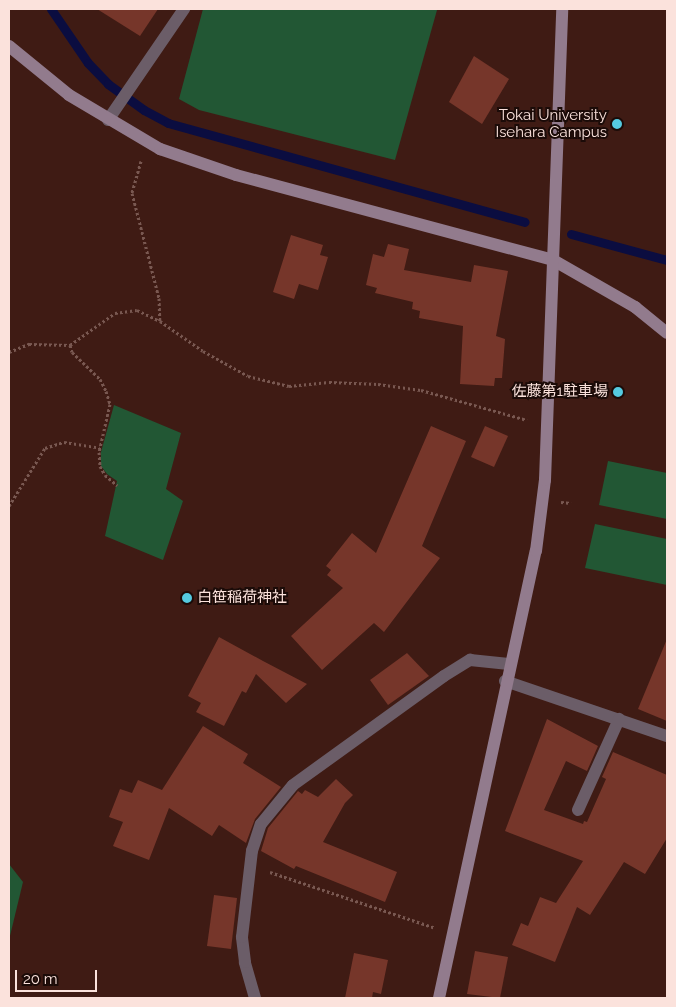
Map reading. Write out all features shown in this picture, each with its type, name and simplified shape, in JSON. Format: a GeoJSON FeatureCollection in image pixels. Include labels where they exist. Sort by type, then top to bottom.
{"type":"FeatureCollection","features":[{"type":"Feature","properties":{"kind":"street"},"geometry":{"type":"LineString","coordinates":[[108,120],[184,9]]}},
{"type":"Feature","properties":{"kind":"street"},"geometry":{"type":"LineString","coordinates":[[439,998],[505,681],[536,551],[548,425],[562,9]]}},
{"type":"Feature","properties":{"kind":"street"},"geometry":{"type":"LineString","coordinates":[[9,46],[69,94],[148,144],[236,175],[554,260],[635,307],[667,333]]}},
{"type":"Feature","properties":{"kind":"street"},"geometry":{"type":"LineString","coordinates":[[256,998],[245,962],[242,937],[254,838],[261,824],[293,785],[444,676],[470,660],[509,664]]}},
{"type":"Feature","properties":{"kind":"street"},"geometry":{"type":"LineString","coordinates":[[505,681],[667,736]]}},
{"type":"Feature","properties":{"kind":"street"},"geometry":{"type":"LineString","coordinates":[[578,810],[619,719]]}},
{"type":"Feature","properties":{"kind":"path"},"geometry":{"type":"LineString","coordinates":[[148,144],[137,169],[132,193],[159,298],[160,321]]}},
{"type":"Feature","properties":{"kind":"path"},"geometry":{"type":"LineString","coordinates":[[9,352],[30,344],[70,345],[115,313],[137,310],[160,321],[203,351],[248,376],[289,386],[329,382],[378,384],[421,390],[548,425]]}},
{"type":"Feature","properties":{"kind":"path"},"geometry":{"type":"LineString","coordinates":[[70,345],[72,352],[100,379],[106,391],[110,404],[100,448],[100,466],[105,475],[117,485]]}},
{"type":"Feature","properties":{"kind":"path"},"geometry":{"type":"LineString","coordinates":[[9,506],[45,448],[64,442],[100,448]]}},
{"type":"Feature","properties":{"kind":"path"},"geometry":{"type":"LineString","coordinates":[[251,865],[452,934]]}},
{"type":"Feature","properties":{"kind":"green space"},"geometry":{"type":"Polygon","coordinates":[[[203,9],[437,10],[395,160],[199,110],[179,99],[203,9]]]}},
{"type":"Feature","properties":{"kind":"green space"},"geometry":{"type":"Polygon","coordinates":[[[114,405],[181,433],[166,489],[183,501],[163,560],[105,536],[117,481],[107,474],[101,466],[101,452],[114,405]]]}},
{"type":"Feature","properties":{"kind":"green space"},"geometry":{"type":"Polygon","coordinates":[[[608,461],[667,473],[667,519],[599,505],[608,461]]]}},
{"type":"Feature","properties":{"kind":"green space"},"geometry":{"type":"Polygon","coordinates":[[[595,524],[667,539],[667,585],[585,568],[595,524]]]}},
{"type":"Feature","properties":{"kind":"green space"},"geometry":{"type":"Polygon","coordinates":[[[9,864],[23,882],[9,940],[9,864]]]}},
{"type":"Feature","properties":{"kind":"building"},"geometry":{"type":"Polygon","coordinates":[[[97,9],[158,9],[140,36],[97,9]]]}},
{"type":"Feature","properties":{"kind":"building"},"geometry":{"type":"Polygon","coordinates":[[[474,56],[509,79],[482,124],[449,102],[474,56]]]}},
{"type":"Feature","properties":{"kind":"building"},"geometry":{"type":"Polygon","coordinates":[[[291,235],[323,245],[320,255],[328,257],[318,290],[299,284],[294,299],[273,292],[291,235]]]}},
{"type":"Feature","properties":{"kind":"building"},"geometry":{"type":"Polygon","coordinates":[[[388,244],[409,249],[404,270],[471,282],[474,265],[508,271],[496,336],[505,339],[502,378],[495,378],[494,386],[460,384],[463,326],[419,318],[420,311],[412,309],[413,302],[375,293],[377,288],[366,285],[373,254],[384,257],[388,244]]]}},
{"type":"Feature","properties":{"kind":"building"},"geometry":{"type":"Polygon","coordinates":[[[431,426],[466,441],[422,546],[440,558],[384,632],[374,623],[322,670],[291,636],[343,588],[327,575],[331,570],[326,566],[352,533],[376,553],[431,426]]]}},
{"type":"Feature","properties":{"kind":"building"},"geometry":{"type":"Polygon","coordinates":[[[485,426],[508,436],[494,467],[471,457],[485,426]]]}},
{"type":"Feature","properties":{"kind":"building"},"geometry":{"type":"Polygon","coordinates":[[[219,637],[307,684],[286,703],[256,674],[246,693],[242,691],[224,726],[196,712],[201,703],[188,696],[219,637]]]}},
{"type":"Feature","properties":{"kind":"building"},"geometry":{"type":"Polygon","coordinates":[[[667,639],[667,721],[638,709],[667,639]]]}},
{"type":"Feature","properties":{"kind":"building"},"geometry":{"type":"Polygon","coordinates":[[[407,653],[429,676],[388,705],[370,680],[407,653]]]}},
{"type":"Feature","properties":{"kind":"building"},"geometry":{"type":"Polygon","coordinates":[[[547,719],[598,746],[587,771],[566,761],[544,810],[583,824],[584,821],[587,822],[606,779],[602,777],[613,752],[667,775],[667,838],[645,874],[624,862],[590,915],[577,907],[555,962],[512,945],[521,923],[528,926],[540,897],[556,903],[583,861],[505,831],[547,719]]]}},
{"type":"Feature","properties":{"kind":"building"},"geometry":{"type":"Polygon","coordinates":[[[203,726],[248,754],[243,763],[281,787],[255,819],[246,843],[219,825],[212,836],[169,808],[149,860],[113,846],[123,822],[109,817],[120,789],[132,793],[138,780],[162,790],[203,726]]]}},
{"type":"Feature","properties":{"kind":"building"},"geometry":{"type":"Polygon","coordinates":[[[336,779],[353,795],[345,803],[323,842],[397,872],[385,902],[296,866],[294,869],[261,851],[268,828],[298,791],[302,794],[305,790],[318,797],[336,779]]]}},
{"type":"Feature","properties":{"kind":"building"},"geometry":{"type":"Polygon","coordinates":[[[214,895],[237,898],[231,949],[207,946],[214,895]]]}},
{"type":"Feature","properties":{"kind":"building"},"geometry":{"type":"Polygon","coordinates":[[[475,951],[508,957],[500,998],[467,994],[475,951]]]}},
{"type":"Feature","properties":{"kind":"building"},"geometry":{"type":"Polygon","coordinates":[[[354,953],[388,960],[381,994],[373,992],[372,998],[345,998],[354,953]]]}},
{"type":"Feature","properties":{"kind":"waterway"},"geometry":{"type":"LineString","coordinates":[[51,9],[88,63],[108,84],[144,110],[168,123],[525,222]]}},
{"type":"Feature","properties":{"kind":"waterway"},"geometry":{"type":"LineString","coordinates":[[571,234],[667,260]]}},
{"type":"Feature","properties":{"kind":"place","name":"Tokai University Isehara Campus"},"geometry":{"type":"Point","coordinates":[617,124]}},
{"type":"Feature","properties":{"kind":"place","name":"佐藤第1駐車場"},"geometry":{"type":"Point","coordinates":[618,392]}},
{"type":"Feature","properties":{"kind":"place","name":"白笹稲荷神社"},"geometry":{"type":"Point","coordinates":[187,598]}}]}
